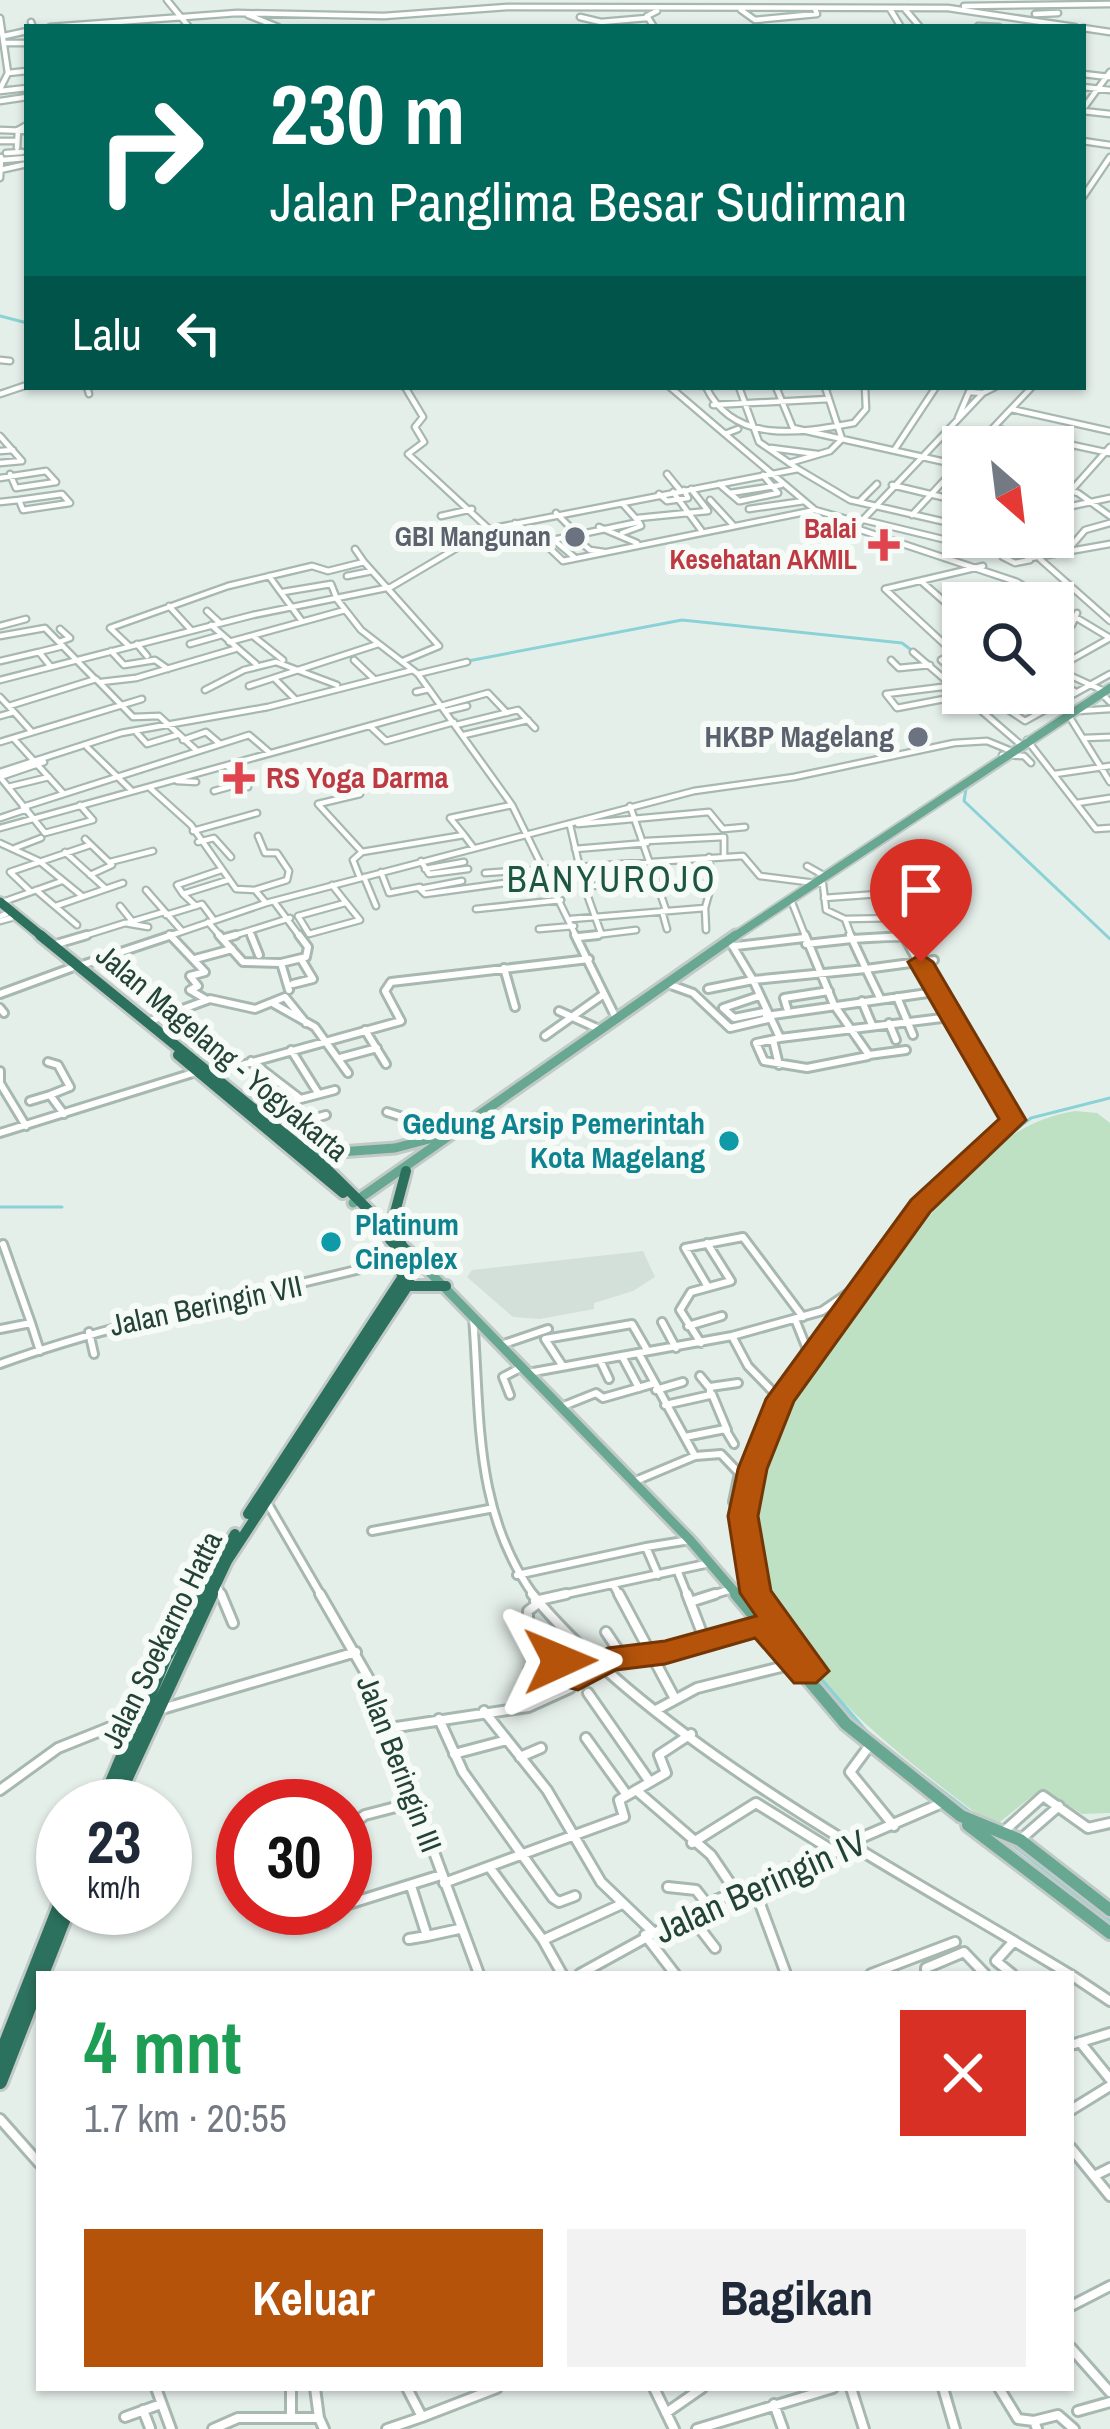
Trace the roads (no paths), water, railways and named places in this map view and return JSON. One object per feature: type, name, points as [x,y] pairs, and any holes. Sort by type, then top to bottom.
[{"type":"highway","name":"Jalan Magelang - Yogyakarta","points":[[2,912],[51,946]]},
{"type":"highway","name":"Jalan Magelang - Yogyakarta","points":[[2,912],[51,946],[196,1072],[319,1167],[391,1231],[408,1262]]},
{"type":"highway","name":"Jalan Magelang - Yogyakarta","points":[[75,967],[259,1110],[319,1167]]},
{"type":"highway","points":[[391,1231],[406,1171]]},
{"type":"highway","name":"Jalan Magelang - Yogyakarta","points":[[356,1202],[408,1262]]},
{"type":"highway","points":[[408,1262],[424,1282],[446,1286]]},
{"type":"highway","name":"Jalan Soekarno Hatta","points":[[115,1779],[197,1598],[352,1364],[408,1262]]},
{"type":"highway","name":"Jalan Soekarno Hatta","points":[[123,1779],[146,1714],[263,1498]]},
{"type":"highway","points":[[37,1971],[50,1935]]},
{"type":"highway","points":[[43,1971],[57,1935]]},
{"type":"highway","points":[[0,2082],[36,1974]]},
{"type":"highway","points":[[0,2058],[36,1988]]},
{"type":"main road","points":[[1074,708],[1100,689]]},
{"type":"main road","points":[[356,1202],[406,1171],[666,982],[732,943],[820,877],[1065,714]]},
{"type":"main road","points":[[308,1152],[333,1156],[417,1143],[458,1130]]},
{"type":"main road","points":[[417,1143],[435,1150]]},
{"type":"main road","points":[[319,1167],[333,1156]]},
{"type":"main road","points":[[408,1262],[446,1286],[690,1540],[870,1745],[942,1803],[998,1839],[1110,1933]]},
{"type":"main road","points":[[998,1839],[1020,1840],[1110,1910]]},
{"type":"main road","points":[[1066,1899],[1082,1888]]},
{"type":"street","points":[[167,0],[188,24]]},
{"type":"street","points":[[609,0],[617,9]]},
{"type":"street","points":[[705,0],[710,10]]},
{"type":"street","points":[[837,0],[845,9]]},
{"type":"street","points":[[84,24],[247,12],[384,16],[510,4],[816,10],[1104,3]]},
{"type":"street","points":[[959,5],[1055,24]]},
{"type":"street","points":[[993,6],[995,15]]},
{"type":"street","points":[[1031,7],[1058,14]]},
{"type":"street","points":[[1031,7],[1042,22]]},
{"type":"street","points":[[889,8],[899,24]]},
{"type":"street","points":[[904,8],[917,24]]},
{"type":"street","points":[[580,17],[601,22],[647,18],[661,10]]},
{"type":"street","points":[[740,10],[749,16],[816,10]]},
{"type":"street","points":[[247,12],[272,24]]},
{"type":"street","points":[[0,18],[8,73],[2,90],[11,98]]},
{"type":"street","points":[[647,18],[652,24]]},
{"type":"street","points":[[1023,24],[1026,20]]},
{"type":"street","points":[[8,73],[24,71]]},
{"type":"street","points":[[1087,98],[1109,75]]},
{"type":"street","points":[[1086,87],[1110,90]]},
{"type":"street","points":[[0,101],[24,98]]},
{"type":"street","points":[[0,130],[24,129]]},
{"type":"street","points":[[18,130],[22,153]]},
{"type":"street","points":[[6,138],[22,153]]},
{"type":"street","points":[[2,176],[3,157],[22,153]]},
{"type":"street","points":[[2,176],[22,153]]},
{"type":"street","points":[[1086,193],[1110,157]]},
{"type":"street","points":[[0,360],[10,361]]},
{"type":"street","points":[[407,390],[423,417],[415,427],[424,442],[408,454],[508,546],[708,510],[667,474]]},
{"type":"street","points":[[674,390],[812,511]]},
{"type":"street","points":[[707,390],[712,405],[740,429]]},
{"type":"street","points":[[741,390],[755,430],[767,448],[798,470],[847,499],[942,521]]},
{"type":"street","points":[[777,390],[793,428]]},
{"type":"street","points":[[825,390],[842,439]]},
{"type":"street","points":[[725,434],[740,429],[840,425],[862,417],[866,390]]},
{"type":"street","points":[[893,450],[934,390]]},
{"type":"street","points":[[857,523],[988,390]]},
{"type":"street","points":[[995,426],[1028,390]]},
{"type":"street","points":[[712,405],[829,398]]},
{"type":"street","points":[[1011,409],[1110,431]]},
{"type":"street","points":[[793,428],[942,460]]},
{"type":"street","points":[[2,439],[22,460]]},
{"type":"street","points":[[789,463],[842,439]]},
{"type":"street","points":[[1074,445],[1108,451]]},
{"type":"street","points":[[767,448],[817,454]]},
{"type":"street","points":[[0,452],[14,450]]},
{"type":"street","points":[[1074,488],[1108,451]]},
{"type":"street","points":[[0,464],[32,459]]},
{"type":"street","points":[[0,680],[220,622],[391,587],[486,530],[798,470]]},
{"type":"street","points":[[0,477],[46,471],[56,482],[0,502]]},
{"type":"street","points":[[740,501],[777,494],[770,474]]},
{"type":"street","points":[[11,476],[24,514],[70,503],[65,494],[17,493]]},
{"type":"street","points":[[913,515],[942,483]]},
{"type":"street","points":[[719,484],[760,520]]},
{"type":"street","points":[[859,502],[877,484]]},
{"type":"street","points":[[892,485],[942,497]]},
{"type":"street","points":[[730,494],[777,486]]},
{"type":"street","points":[[678,500],[682,490]]},
{"type":"street","points":[[1074,491],[1110,520],[1082,532],[1074,542]]},
{"type":"street","points":[[659,494],[667,501],[678,500]]},
{"type":"street","points":[[1074,506],[1110,498]]},
{"type":"street","points":[[678,500],[701,530]]},
{"type":"street","points":[[710,500],[733,525]]},
{"type":"street","points":[[599,527],[607,535],[640,527],[620,501]]},
{"type":"street","points":[[749,509],[800,502]]},
{"type":"street","points":[[441,516],[472,509]]},
{"type":"street","points":[[515,523],[560,561],[812,511],[986,565],[1020,582]]},
{"type":"street","points":[[556,513],[590,550],[605,554]]},
{"type":"street","points":[[857,523],[942,541]]},
{"type":"street","points":[[621,533],[642,543]]},
{"type":"street","points":[[554,540],[575,558]]},
{"type":"street","points":[[1074,552],[1110,544]]},
{"type":"street","points":[[355,549],[439,646],[403,661]]},
{"type":"street","points":[[1009,558],[1015,563],[1045,558]]},
{"type":"street","points":[[1040,559],[1110,621]]},
{"type":"street","points":[[147,656],[110,628],[207,592],[269,576],[364,562]]},
{"type":"street","points":[[942,642],[885,592],[986,565]]},
{"type":"street","points":[[347,576],[372,571]]},
{"type":"street","points":[[269,576],[302,620]]},
{"type":"street","points":[[921,581],[942,600]]},
{"type":"street","points":[[284,592],[334,583],[345,610],[429,689],[529,831],[616,1018]]},
{"type":"street","points":[[305,589],[314,603]]},
{"type":"street","points":[[207,592],[215,602]]},
{"type":"street","points":[[169,606],[191,629]]},
{"type":"street","points":[[229,642],[345,610]]},
{"type":"street","points":[[207,611],[220,622]]},
{"type":"street","points":[[1074,611],[1110,638],[1074,658]]},
{"type":"street","points":[[1074,620],[1077,613]]},
{"type":"street","points":[[1,632],[26,619]]},
{"type":"street","points":[[211,625],[256,664]]},
{"type":"street","points":[[1074,625],[1096,627]]},
{"type":"street","points":[[1,632],[43,627],[133,717],[159,716],[196,750]]},
{"type":"street","points":[[0,662],[61,644],[70,638],[60,628]]},
{"type":"street","points":[[257,634],[271,639]]},
{"type":"street","points":[[257,634],[284,661],[320,684],[347,685]]},
{"type":"street","points":[[212,656],[194,643],[222,635]]},
{"type":"street","points":[[249,686],[378,644]]},
{"type":"street","points":[[0,716],[97,680],[168,669],[235,649]]},
{"type":"street","points":[[112,651],[126,665],[153,660],[168,669]]},
{"type":"street","points":[[39,652],[51,667]]},
{"type":"street","points":[[930,665],[898,668],[891,660],[915,654],[930,665],[942,675]]},
{"type":"street","points":[[205,690],[256,664],[284,661]]},
{"type":"street","points":[[354,661],[374,679]]},
{"type":"street","points":[[80,806],[93,820],[45,833],[0,777],[167,725],[465,662]]},
{"type":"street","points":[[1076,692],[1100,689],[1110,674]]},
{"type":"street","points":[[115,678],[122,686]]},
{"type":"street","points":[[275,679],[295,699]]},
{"type":"street","points":[[945,688],[952,696],[949,702],[897,708],[886,694],[945,688]]},
{"type":"street","points":[[416,692],[429,689]]},
{"type":"street","points":[[1074,711],[1110,705],[1100,689]]},
{"type":"street","points":[[0,828],[176,780],[182,785],[226,766],[489,693],[507,712]]},
{"type":"street","points":[[0,697],[31,731]]},
{"type":"street","points":[[0,742],[142,699]]},
{"type":"street","points":[[234,700],[247,711]]},
{"type":"street","points":[[443,708],[467,706]]},
{"type":"street","points":[[370,726],[386,741],[518,710],[535,728]]},
{"type":"street","points":[[989,714],[1024,741],[1096,829],[1110,828]]},
{"type":"street","points":[[1069,714],[1110,782]]},
{"type":"street","points":[[464,735],[528,720]]},
{"type":"street","points":[[62,754],[167,725]]},
{"type":"street","points":[[137,733],[147,744],[206,732],[219,743]]},
{"type":"street","points":[[0,818],[252,734],[270,753]]},
{"type":"street","points":[[1084,738],[1110,736]]},
{"type":"street","points":[[13,738],[64,794]]},
{"type":"street","points":[[566,825],[630,806],[954,743],[987,741],[1031,763]]},
{"type":"street","points":[[52,744],[62,754]]},
{"type":"street","points":[[87,747],[134,792]]},
{"type":"street","points":[[0,772],[35,763]]},
{"type":"street","points":[[214,791],[245,785],[226,766]]},
{"type":"street","points":[[1054,774],[1110,766]]},
{"type":"street","points":[[8,787],[49,777]]},
{"type":"street","points":[[150,788],[194,831],[240,893],[290,877],[277,853],[265,853],[258,836]]},
{"type":"street","points":[[360,794],[314,802],[362,852]]},
{"type":"street","points":[[1077,803],[1110,798]]},
{"type":"street","points":[[473,847],[450,818],[512,805]]},
{"type":"street","points":[[630,806],[651,858],[667,929]]},
{"type":"street","points":[[423,865],[529,831],[709,812],[724,833],[724,856]]},
{"type":"street","points":[[194,831],[257,814]]},
{"type":"street","points":[[566,825],[602,935]]},
{"type":"street","points":[[575,849],[746,827]]},
{"type":"street","points":[[376,906],[353,860],[362,852],[464,835]]},
{"type":"street","points":[[11,849],[41,838]]},
{"type":"street","points":[[199,842],[214,838],[231,857]]},
{"type":"street","points":[[441,840],[449,853]]},
{"type":"street","points":[[77,925],[10,872],[87,842],[112,866],[90,874]]},
{"type":"street","points":[[0,843],[39,861],[82,896]]},
{"type":"street","points":[[110,862],[153,851]]},
{"type":"street","points":[[65,852],[105,888]]},
{"type":"street","points":[[485,873],[545,865],[724,856],[744,857],[765,877],[820,877]]},
{"type":"street","points":[[706,930],[710,857]]},
{"type":"street","points":[[0,994],[270,902],[381,872],[423,865],[466,866],[429,874],[423,865]]},
{"type":"street","points":[[807,866],[820,877],[826,911],[845,920],[898,918]]},
{"type":"street","points":[[196,906],[177,885],[221,870]]},
{"type":"street","points":[[381,872],[389,893],[462,881]]},
{"type":"street","points":[[445,872],[448,883]]},
{"type":"street","points":[[421,887],[425,894],[549,877]]},
{"type":"street","points":[[2,912],[62,880]]},
{"type":"street","points":[[193,880],[200,888]]},
{"type":"street","points":[[184,894],[228,880]]},
{"type":"street","points":[[56,906],[123,883]]},
{"type":"street","points":[[584,886],[712,883]]},
{"type":"street","points":[[332,885],[359,921],[309,934],[298,916],[345,903]]},
{"type":"street","points":[[146,890],[181,930]]},
{"type":"street","points":[[51,946],[203,905],[243,962],[281,963],[308,955],[290,919],[255,890]]},
{"type":"street","points":[[805,1675],[813,1671],[756,1593],[743,1516],[746,1488],[781,1399],[921,1206],[1013,1120],[904,936],[892,892],[824,898]]},
{"type":"street","points":[[790,898],[834,1004],[869,1055]]},
{"type":"street","points":[[476,909],[561,899]]},
{"type":"street","points":[[120,906],[128,922],[148,927]]},
{"type":"street","points":[[539,929],[593,917],[705,908]]},
{"type":"street","points":[[224,939],[290,919]]},
{"type":"street","points":[[845,920],[880,998]]},
{"type":"street","points":[[579,937],[636,930]]},
{"type":"street","points":[[249,931],[259,955]]},
{"type":"street","points":[[169,934],[205,971],[190,976],[197,986],[190,990],[207,1000],[255,1009],[285,998],[305,1022]]},
{"type":"street","points":[[779,1065],[777,1039],[732,943],[904,936]]},
{"type":"street","points":[[195,959],[232,949]]},
{"type":"street","points":[[281,963],[290,987],[313,979],[301,958]]},
{"type":"street","points":[[213,1073],[402,1020],[385,991],[392,982],[589,959]]},
{"type":"street","points":[[708,988],[934,960]]},
{"type":"street","points":[[504,968],[515,1007]]},
{"type":"street","points":[[666,982],[693,993],[730,1028],[766,1016]]},
{"type":"street","points":[[788,1009],[784,998],[829,991]]},
{"type":"street","points":[[759,997],[723,1008],[734,1018],[766,1016],[935,992]]},
{"type":"street","points":[[545,1036],[604,994]]},
{"type":"street","points":[[896,997],[913,1034]]},
{"type":"street","points":[[148,1022],[207,1000]]},
{"type":"street","points":[[862,1001],[872,1025]]},
{"type":"street","points":[[294,1006],[309,1002]]},
{"type":"street","points":[[273,1004],[326,1040],[348,1073]]},
{"type":"street","points":[[559,1010],[600,1030]]},
{"type":"street","points":[[906,1050],[807,1068],[764,1061],[755,1047],[777,1039],[950,1017]]},
{"type":"street","points":[[889,1023],[896,1040]]},
{"type":"street","points":[[365,1030],[386,1064]]},
{"type":"street","points":[[340,1058],[377,1048]]},
{"type":"street","points":[[291,1049],[318,1093]]},
{"type":"street","points":[[251,1061],[298,1097]]},
{"type":"street","points":[[29,1101],[70,1087],[58,1065],[48,1062]]},
{"type":"street","points":[[0,1071],[0,1083],[26,1126]]},
{"type":"street","points":[[0,1133],[196,1072]]},
{"type":"street","points":[[259,1110],[335,1090]]},
{"type":"street","points":[[50,1095],[64,1114]]},
{"type":"street","points":[[0,1102],[10,1100]]},
{"type":"street","points":[[465,1106],[474,1119]]},
{"type":"street","points":[[387,1112],[404,1117],[417,1143]]},
{"type":"street","points":[[280,1128],[326,1115]]},
{"type":"street","points":[[708,1287],[686,1248],[747,1239],[799,1318],[811,1359]]},
{"type":"street","points":[[701,1343],[681,1308],[691,1292],[731,1281],[706,1243]]},
{"type":"street","points":[[3,1244],[4,1261],[40,1352]]},
{"type":"street","name":"Jalan Beringin VII","points":[[0,1364],[89,1332],[408,1262]]},
{"type":"street","points":[[510,1395],[502,1378],[525,1370],[733,1336],[799,1318],[862,1291]]},
{"type":"street","points":[[473,1315],[489,1509],[517,1575],[536,1602],[596,1663],[656,1710],[852,1845],[1063,1971]]},
{"type":"street","points":[[688,1326],[722,1316]]},
{"type":"street","points":[[662,1322],[676,1348]]},
{"type":"street","points":[[0,1329],[31,1323]]},
{"type":"street","points":[[562,1365],[544,1339],[631,1324],[654,1387],[695,1456]]},
{"type":"street","points":[[501,1345],[548,1329]]},
{"type":"street","points":[[89,1332],[94,1354]]},
{"type":"street","points":[[77,1336],[80,1351]]},
{"type":"street","points":[[733,1336],[748,1366],[781,1399]]},
{"type":"street","points":[[622,1356],[638,1388]]},
{"type":"street","points":[[600,1360],[609,1378]]},
{"type":"street","points":[[700,1376],[726,1416],[734,1444]]},
{"type":"street","points":[[560,1407],[596,1393],[603,1398],[683,1382]]},
{"type":"street","points":[[665,1405],[738,1383]]},
{"type":"street","points":[[685,1437],[727,1430]]},
{"type":"street","points":[[633,1482],[695,1456],[721,1454],[739,1473],[733,1502],[743,1516]]},
{"type":"street","name":"Jalan Beringin III","points":[[263,1498],[356,1652],[390,1728],[478,1971]]},
{"type":"street","points":[[372,1531],[489,1509]]},
{"type":"street","points":[[517,1575],[690,1540]]},
{"type":"street","points":[[646,1547],[658,1574]]},
{"type":"street","points":[[578,1679],[528,1627],[528,1611],[536,1602],[710,1563]]},
{"type":"street","points":[[678,1572],[705,1641]]},
{"type":"street","points":[[216,1582],[232,1623]]},
{"type":"street","points":[[613,1584],[674,1697]]},
{"type":"street","points":[[690,1602],[733,1589]]},
{"type":"street","points":[[390,1728],[524,1708],[550,1697],[596,1663],[649,1655],[761,1625]]},
{"type":"street","points":[[606,1632],[622,1656]]},
{"type":"street","points":[[0,1790],[58,1748],[146,1714],[356,1652]]},
{"type":"street","points":[[656,1710],[674,1697],[796,1664]]},
{"type":"street","points":[[529,1670],[550,1697]]},
{"type":"street","points":[[588,1693],[650,1782]]},
{"type":"street","points":[[484,1711],[673,1971]]},
{"type":"street","points":[[439,1719],[454,1754],[557,1902],[574,1896]]},
{"type":"street","points":[[372,1898],[490,1868],[626,1816],[619,1801],[666,1773],[661,1753],[691,1734]]},
{"type":"street","points":[[586,1738],[631,1793],[714,1858],[736,1892]]},
{"type":"street","points":[[454,1754],[507,1740]]},
{"type":"street","points":[[870,1745],[850,1772],[894,1826]]},
{"type":"street","points":[[520,1757],[542,1748]]},
{"type":"street","points":[[0,1776],[13,1782]]},
{"type":"street","points":[[998,1839],[1041,1797],[1088,1828],[1110,1823]]},
{"type":"street","points":[[372,1813],[415,1802]]},
{"type":"street","points":[[692,1843],[755,1803],[836,1852]]},
{"type":"street","name":"Jalan Beringin IV","points":[[585,1971],[707,1904],[942,1803]]},
{"type":"street","points":[[1020,1840],[1059,1806]]},
{"type":"street","points":[[490,1868],[560,1971]]},
{"type":"street","points":[[753,1885],[785,1971]]},
{"type":"street","points":[[411,1886],[427,1936]]},
{"type":"street","points":[[668,1887],[694,1889],[707,1904]]},
{"type":"street","points":[[543,1940],[622,1904]]},
{"type":"street","points":[[688,1913],[715,1948]]},
{"type":"street","points":[[409,1939],[459,1929]]},
{"type":"street","points":[[1009,1971],[996,1960],[1014,1941]]},
{"type":"street","points":[[879,1971],[955,1942]]},
{"type":"street","points":[[926,1971],[964,1952],[982,1971]]},
{"type":"street","points":[[1074,1978],[1110,2001]]},
{"type":"street","points":[[1074,2108],[1108,2084],[1075,2043],[1110,2032]]},
{"type":"street","points":[[0,2119],[36,2160]]},
{"type":"street","points":[[1074,2152],[1110,2196]]},
{"type":"street","points":[[1094,2176],[1110,2168]]},
{"type":"street","points":[[1074,2304],[1110,2286]]},
{"type":"street","points":[[1074,2351],[1106,2380],[1110,2392]]},
{"type":"street","points":[[157,2391],[171,2429]]},
{"type":"street","points":[[291,2391],[291,2417]]},
{"type":"street","points":[[214,2429],[250,2413],[322,2424],[316,2391]]},
{"type":"street","points":[[409,2391],[422,2417]]},
{"type":"street","points":[[387,2429],[489,2391]]},
{"type":"street","points":[[655,2391],[674,2429]]},
{"type":"street","points":[[666,2413],[698,2391]]},
{"type":"street","points":[[698,2429],[822,2391]]},
{"type":"street","points":[[852,2391],[864,2429]]},
{"type":"street","points":[[945,2391],[955,2429]]},
{"type":"street","points":[[1001,2391],[1018,2419],[1036,2425],[1058,2415],[1074,2429]]},
{"type":"street","points":[[1078,2411],[1110,2402]]},
{"type":"street","points":[[124,2417],[161,2404]]},
{"type":"street","points":[[774,2404],[783,2429]]},
{"type":"street","points":[[143,2410],[150,2428]]},
{"type":"street","points":[[743,2413],[746,2429]]},
{"type":"waterway","points":[[0,316],[24,322]]},
{"type":"waterway","points":[[468,661],[682,620],[902,643],[942,673]]},
{"type":"waterway","points":[[991,714],[1027,748],[966,789],[964,801],[1110,939]]},
{"type":"waterway","points":[[964,1170],[1031,1118],[1110,1098]]},
{"type":"waterway","points":[[752,1545],[760,1464],[796,1387],[871,1275],[948,1185]]},
{"type":"waterway","points":[[0,1207],[62,1207]]},
{"type":"waterway","points":[[816,1674],[869,1735]]},
{"type":"waterway","points":[[890,1752],[973,1815]]},
{"type":"waterway","points":[[1010,1842],[1110,1921]]},
{"type":"place","name":"GBI Mangunan","points":[[575,537]]},
{"type":"place","name":"Balai Kesehatan AKMIL","points":[[884,545]]},
{"type":"place","name":"HKBP Magelang","points":[[918,737]]},
{"type":"place","name":"RS Yoga Darma","points":[[239,778]]},
{"type":"place","name":"Gedung Arsip Pemerintah Kota Magelang","points":[[729,1141]]},
{"type":"place","name":"Platinum Cineplex","points":[[331,1242]]},
{"type":"district","name":"BANYUROJO","points":[[612,879]]}]
